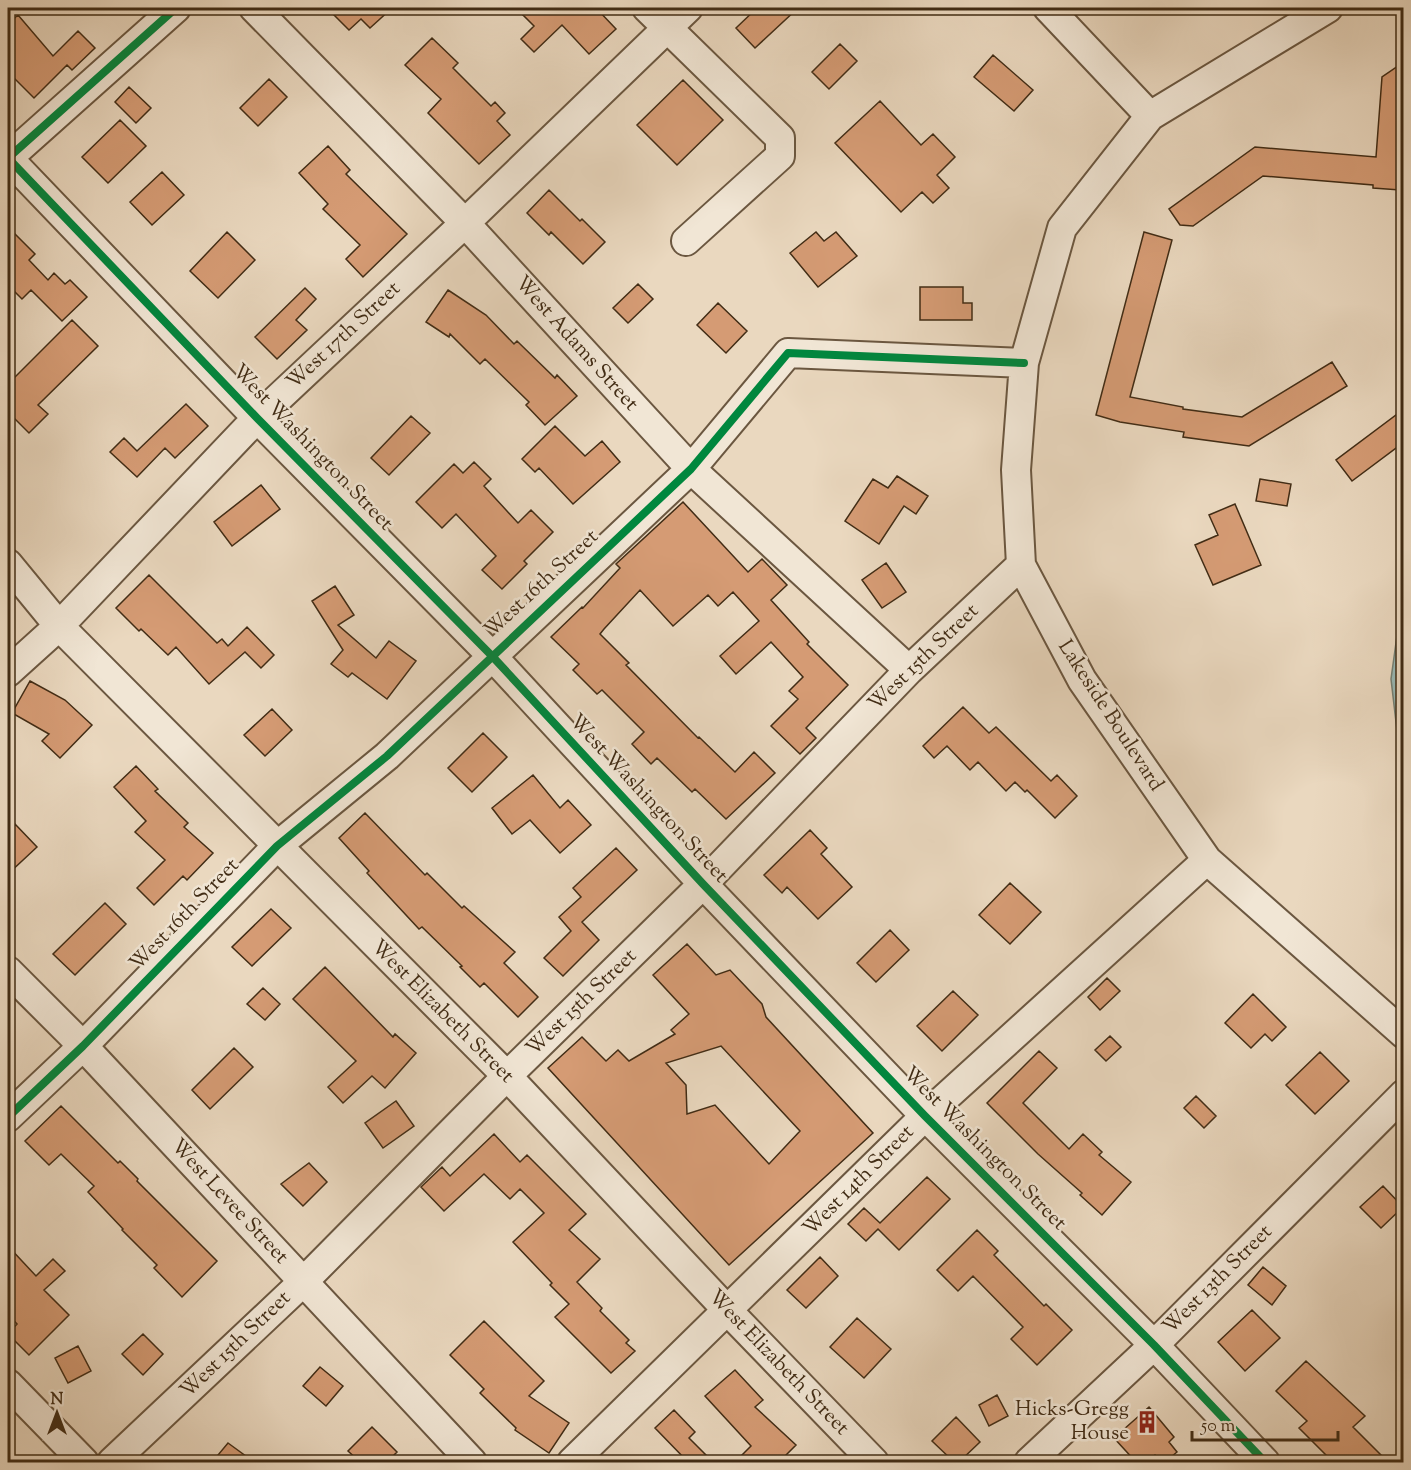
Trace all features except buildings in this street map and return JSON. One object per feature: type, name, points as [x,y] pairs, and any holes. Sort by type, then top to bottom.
[{"type":"street","points":[[8,158],[177,8]]},
{"type":"street","name":"West Adams Street","points":[[254,8],[465,223],[691,469],[909,670]]},
{"type":"street","points":[[647,8],[780,138],[780,156],[686,241]]},
{"type":"street","name":"West 17th Street","points":[[8,672],[59,626],[257,418],[465,223],[688,8]]},
{"type":"street","points":[[1048,8],[1150,116]]},
{"type":"street","name":"Lakeside Boulevard","points":[[1328,8],[1150,116],[1062,228],[1024,363],[1017,470],[1022,565],[1082,680],[1207,860],[1404,1034]]},
{"type":"street","name":"West Washington Street","points":[[8,158],[257,418],[492,656],[703,885],[925,1116],[1154,1345],[1265,1462]]},
{"type":"street","name":"West 16th Street","points":[[8,1117],[83,1046],[277,846],[387,756],[691,469],[788,353],[1024,363]]},
{"type":"street","name":"West Elizabeth Street","points":[[8,564],[59,626],[507,1076],[874,1462]]},
{"type":"street","name":"West 15th Street","points":[[112,1462],[304,1281],[507,1076],[703,885],[909,670],[1022,565]]},
{"type":"street","name":"West 14th Street","points":[[572,1462],[925,1116],[1207,860]]},
{"type":"street","name":"West Levee Street","points":[[8,971],[83,1046],[472,1462]]},
{"type":"street","name":"West 13th Street","points":[[1029,1462],[1154,1345],[1404,1094]]},
{"type":"street","points":[[8,1384],[84,1462]]},
{"type":"water","points":[[1403,592],[1403,753],[1399,748],[1391,679]]},
{"type":"cycle path","points":[[176,8],[8,158],[257,418],[492,656],[703,884],[925,1116],[1154,1345],[1265,1462]]},
{"type":"cycle path","points":[[8,1117],[83,1046],[277,846],[387,756],[691,469],[788,353],[1024,363]]},
{"type":"place","name":"Hicks-Gregg House","points":[[1147,1422]]}]
